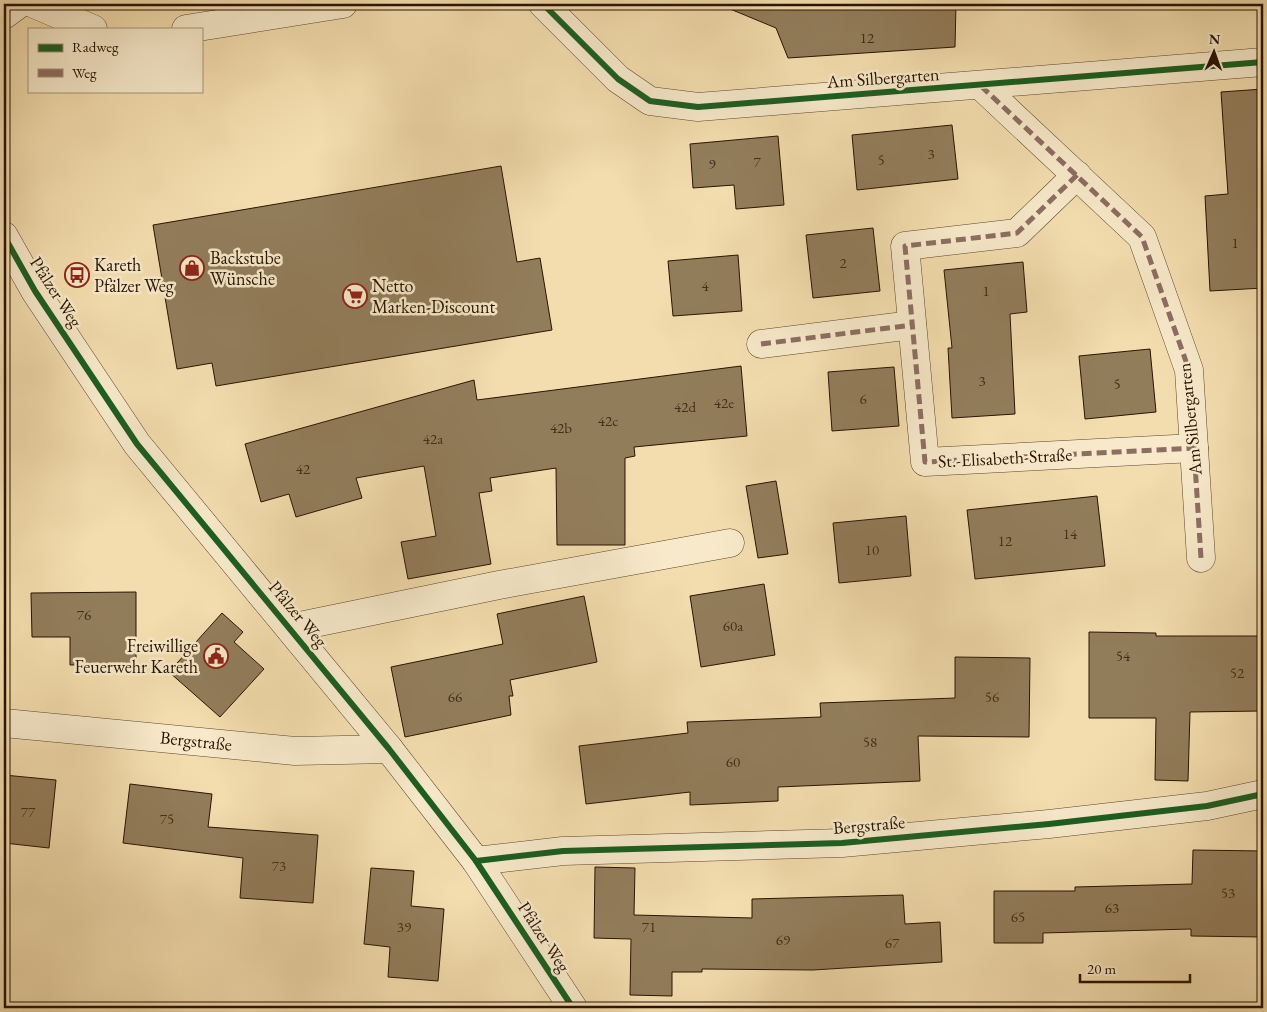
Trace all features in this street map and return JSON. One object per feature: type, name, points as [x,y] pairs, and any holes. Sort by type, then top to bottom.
[{"type":"street","points":[[4,15],[19,4]]},
{"type":"street","points":[[34,4],[91,28]]},
{"type":"street","points":[[192,28],[343,4]]},
{"type":"street","name":"Am Silbergarten","points":[[543,4],[618,79],[650,100],[698,107],[981,86],[1263,62]]},
{"type":"street","name":"Am Silbergarten","points":[[981,86],[1142,237],[1189,370],[1201,558]]},
{"type":"street","name":"St.-Elisabeth-Straße","points":[[1077,175],[1017,233],[905,246],[925,462],[1194,448]]},
{"type":"street","name":"Pfälzer Weg","points":[[4,236],[35,291],[138,444],[389,749],[476,861],[573,1008]]},
{"type":"street","points":[[761,344],[912,324]]},
{"type":"street","name":"Pfälzer Weg","points":[[290,628],[499,585],[730,543]]},
{"type":"street","name":"Bergstraße","points":[[4,723],[295,751],[389,749]]},
{"type":"street","name":"Bergstraße","points":[[476,861],[563,851],[842,843],[1049,824],[1197,807],[1263,794]]},
{"type":"building","points":[[718,4],[956,4],[955,47],[788,58],[776,28]]},
{"type":"building","points":[[1263,89],[1263,288],[1210,291],[1205,196],[1228,194],[1221,92]]},
{"type":"building","points":[[952,125],[958,179],[857,190],[852,135]]},
{"type":"building","points":[[778,136],[784,205],[736,209],[734,185],[693,188],[690,144]]},
{"type":"building","name":"Netto Marken-Discount","points":[[501,166],[517,262],[540,258],[552,330],[216,386],[212,363],[177,369],[153,225]]},
{"type":"building","points":[[873,228],[880,291],[813,298],[806,235]]},
{"type":"building","points":[[738,255],[742,311],[673,316],[668,261]]},
{"type":"building","points":[[1023,262],[1027,312],[1010,314],[1015,414],[952,418],[948,348],[952,348],[944,270]]},
{"type":"building","points":[[1150,349],[1156,412],[1085,419],[1079,356]]},
{"type":"building","points":[[741,366],[747,436],[634,447],[635,456],[625,458],[625,545],[557,545],[556,468],[490,478],[492,491],[479,493],[491,564],[408,579],[401,542],[436,536],[424,466],[356,478],[362,498],[296,517],[289,494],[261,502],[245,444],[474,380],[477,400]]},
{"type":"building","points":[[894,367],[899,426],[832,431],[828,372]]},
{"type":"building","points":[[776,481],[788,554],[758,558],[746,486]]},
{"type":"building","points":[[1097,496],[1105,566],[975,579],[967,510]]},
{"type":"building","points":[[906,516],[911,576],[839,583],[833,523]]},
{"type":"building","points":[[764,584],[775,655],[701,667],[690,596]]},
{"type":"building","points":[[136,592],[136,664],[70,665],[70,637],[32,637],[31,593]]},
{"type":"building","points":[[584,596],[597,662],[510,680],[513,696],[509,696],[511,715],[405,737],[391,667],[503,644],[497,614]]},
{"type":"building","name":"Freiwillige Feuerwehr Kareth","points":[[222,613],[243,632],[234,642],[264,669],[220,717],[169,672]]},
{"type":"building","points":[[1089,632],[1156,633],[1156,636],[1263,636],[1263,711],[1190,712],[1188,781],[1155,780],[1156,718],[1089,718]]},
{"type":"building","points":[[955,657],[1030,658],[1029,737],[918,736],[920,781],[778,787],[778,801],[690,805],[690,792],[586,804],[579,746],[688,733],[687,722],[821,717],[820,703],[955,698]]},
{"type":"building","points":[[4,775],[56,780],[49,848],[4,843]]},
{"type":"building","points":[[130,784],[212,794],[208,827],[318,835],[313,903],[240,898],[243,858],[123,843]]},
{"type":"building","points":[[1193,850],[1263,851],[1263,937],[1191,936],[1191,929],[1043,933],[1043,943],[994,943],[994,891],[1075,891],[1075,887],[1192,884]]},
{"type":"building","points":[[595,867],[635,868],[634,915],[752,918],[752,899],[903,895],[905,924],[940,922],[942,962],[813,970],[702,969],[702,972],[672,972],[672,996],[630,995],[631,939],[594,938]]},
{"type":"building","points":[[371,868],[414,871],[411,906],[444,909],[438,981],[388,977],[390,947],[364,944]]},
{"type":"marked path","points":[[981,86],[1142,237],[1189,370],[1201,558]]},
{"type":"marked path","points":[[1077,175],[1017,233],[905,246],[925,462],[1194,448]]},
{"type":"marked path","points":[[761,344],[912,325]]},
{"type":"cycle path","points":[[543,4],[618,79],[650,101],[698,107],[1263,62]]},
{"type":"cycle path","points":[[4,236],[35,291],[137,444],[389,749],[476,861],[573,1008]]},
{"type":"cycle path","points":[[476,861],[563,851],[842,843],[1049,824],[1207,806],[1263,794]]},
{"type":"place","name":"Backstube Wünsche","points":[[192,268]]},
{"type":"place","name":"Kareth Pfälzer Weg","points":[[77,275]]},
{"type":"place","name":"Netto Marken-Discount","points":[[355,296]]},
{"type":"place","name":"Freiwillige Feuerwehr Kareth","points":[[216,656]]}]
